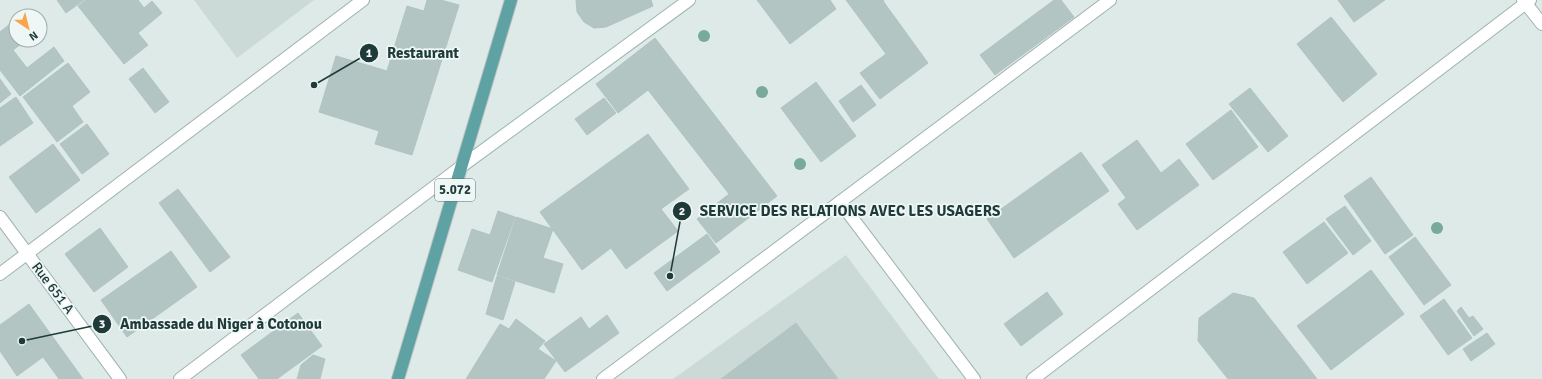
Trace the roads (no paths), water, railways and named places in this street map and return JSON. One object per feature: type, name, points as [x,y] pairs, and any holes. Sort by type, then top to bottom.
[{"type":"main road","name":"5.072","points":[[398,379],[511,0]]},
{"type":"street","points":[[0,274],[364,0]]},
{"type":"street","points":[[180,379],[462,166],[689,0]]},
{"type":"street","points":[[603,379],[1110,0]]},
{"type":"street","points":[[1033,379],[1526,1],[1542,24]]},
{"type":"street","points":[[840,202],[974,379]]},
{"type":"street","name":"Rue 651 A","points":[[0,217],[120,379]]},
{"type":"place","name":"Restaurant","points":[[314,85]]},
{"type":"place","name":"SERVICE DES RELATIONS AVEC LES USAGERS","points":[[670,276]]},
{"type":"place","name":"Ambassade du Niger à Cotonou","points":[[22,341]]}]
